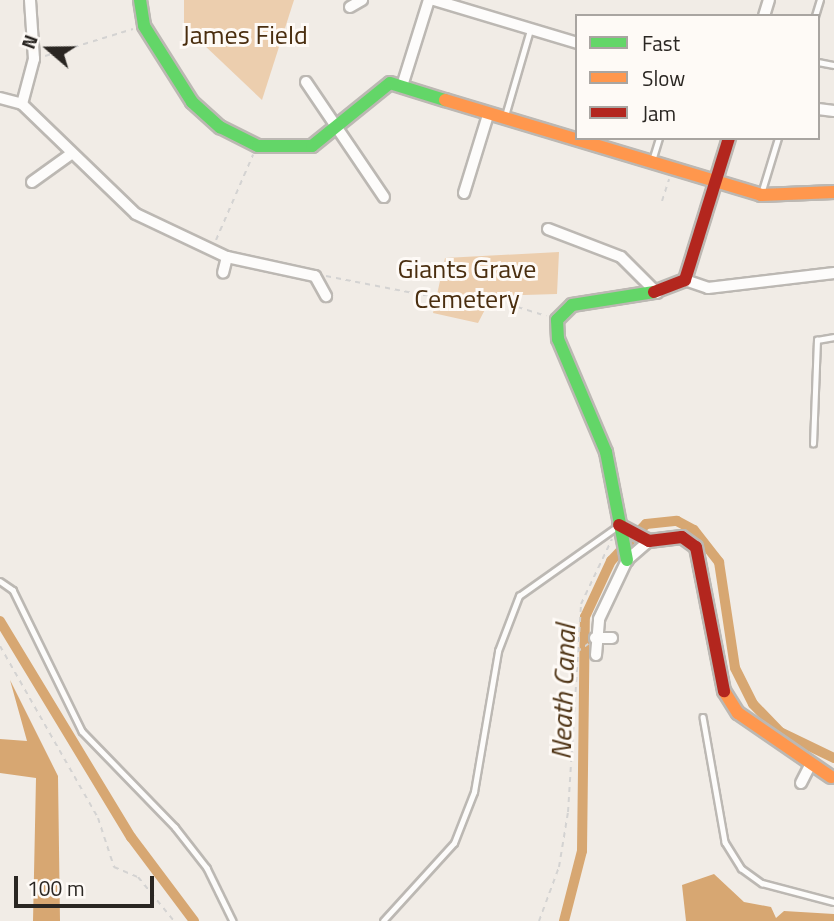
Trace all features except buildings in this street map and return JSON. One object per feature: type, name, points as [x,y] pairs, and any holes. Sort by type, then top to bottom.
[{"type":"street","points":[[22,104],[34,59],[30,0]]},
{"type":"street","points":[[140,0],[144,26],[192,102],[220,128],[258,146],[312,146],[338,131],[396,84],[431,0],[575,42]]},
{"type":"street","points":[[350,6],[362,0]]},
{"type":"street","points":[[306,82],[384,197]]},
{"type":"street","points":[[396,84],[504,120],[761,195],[834,192]]},
{"type":"street","points":[[0,98],[22,104],[136,214],[227,257],[315,276],[326,296]]},
{"type":"street","points":[[464,193],[488,115]]},
{"type":"street","points":[[682,283],[728,140]]},
{"type":"street","points":[[32,182],[71,154]]},
{"type":"street","points":[[548,229],[621,257],[657,293]]},
{"type":"street","points":[[223,273],[227,257]]},
{"type":"street","points":[[596,655],[596,638],[632,535],[606,452],[558,339],[557,320],[572,305],[657,293],[682,283],[708,288],[834,273]]},
{"type":"street","points":[[626,558],[632,535]]},
{"type":"street","points":[[632,535],[682,537],[696,547],[706,577],[718,682],[738,713],[810,765],[831,776]]},
{"type":"street","points":[[596,638],[612,638]]},
{"type":"street","points":[[801,783],[810,765]]},
{"type":"lane","points":[[504,120],[531,29]]},
{"type":"lane","points":[[651,163],[658,140]]},
{"type":"lane","points":[[761,195],[777,140]]},
{"type":"lane","points":[[813,444],[817,340],[834,337]]},
{"type":"lane","points":[[383,921],[454,843],[474,792],[498,651],[519,596],[632,535]]},
{"type":"lane","points":[[0,581],[13,590],[82,731],[183,837],[207,868],[233,921]]},
{"type":"lane","points":[[703,717],[726,842],[741,868],[762,883],[834,902]]},
{"type":"path","points":[[34,59],[144,26]]},
{"type":"path","points":[[211,251],[258,146]]},
{"type":"path","points":[[662,201],[673,168]]},
{"type":"path","points":[[315,276],[489,298],[557,320]]},
{"type":"path","points":[[539,921],[559,867],[568,813],[581,604],[632,535]]},
{"type":"path","points":[[576,654],[581,644]]},
{"type":"path","points":[[0,646],[98,818],[114,867],[138,877],[174,921]]},
{"type":"green space","name":"James Field","points":[[184,0],[294,0],[262,100],[184,26]]},
{"type":"green space","name":"Giants Grave Cemetery","points":[[559,252],[557,294],[492,296],[478,323],[433,313],[445,258]]},
{"type":"shaded area","points":[[10,680],[58,776],[60,921],[33,921],[36,778],[0,773],[0,739],[27,741]]},
{"type":"shaded area","points":[[714,874],[744,902],[771,907],[776,918],[784,911],[834,914],[834,921],[686,921],[682,885]]},
{"type":"waterway","name":"Neath Canal","points":[[564,921],[582,851],[585,617],[611,561],[646,524],[677,521],[694,530],[719,562],[735,668],[753,704],[780,732],[834,758]]},
{"type":"waterway","name":"Neath Canal","points":[[0,621],[131,837],[194,921]]},
{"type":"traffic: fast","points":[[140,0],[144,26],[192,102],[220,127],[258,146],[312,146],[390,83],[445,100]]},
{"type":"traffic: fast","points":[[627,560],[606,452],[558,339],[557,320],[572,305],[654,292]]},
{"type":"traffic: slow","points":[[445,100],[575,139]]},
{"type":"traffic: slow","points":[[578,140],[761,195],[834,192]]},
{"type":"traffic: slow","points":[[724,691],[738,713],[831,777]]},
{"type":"traffic: jam","points":[[654,292],[685,280],[728,140]]},
{"type":"traffic: jam","points":[[619,525],[649,541],[682,537],[696,547],[724,691]]}]
